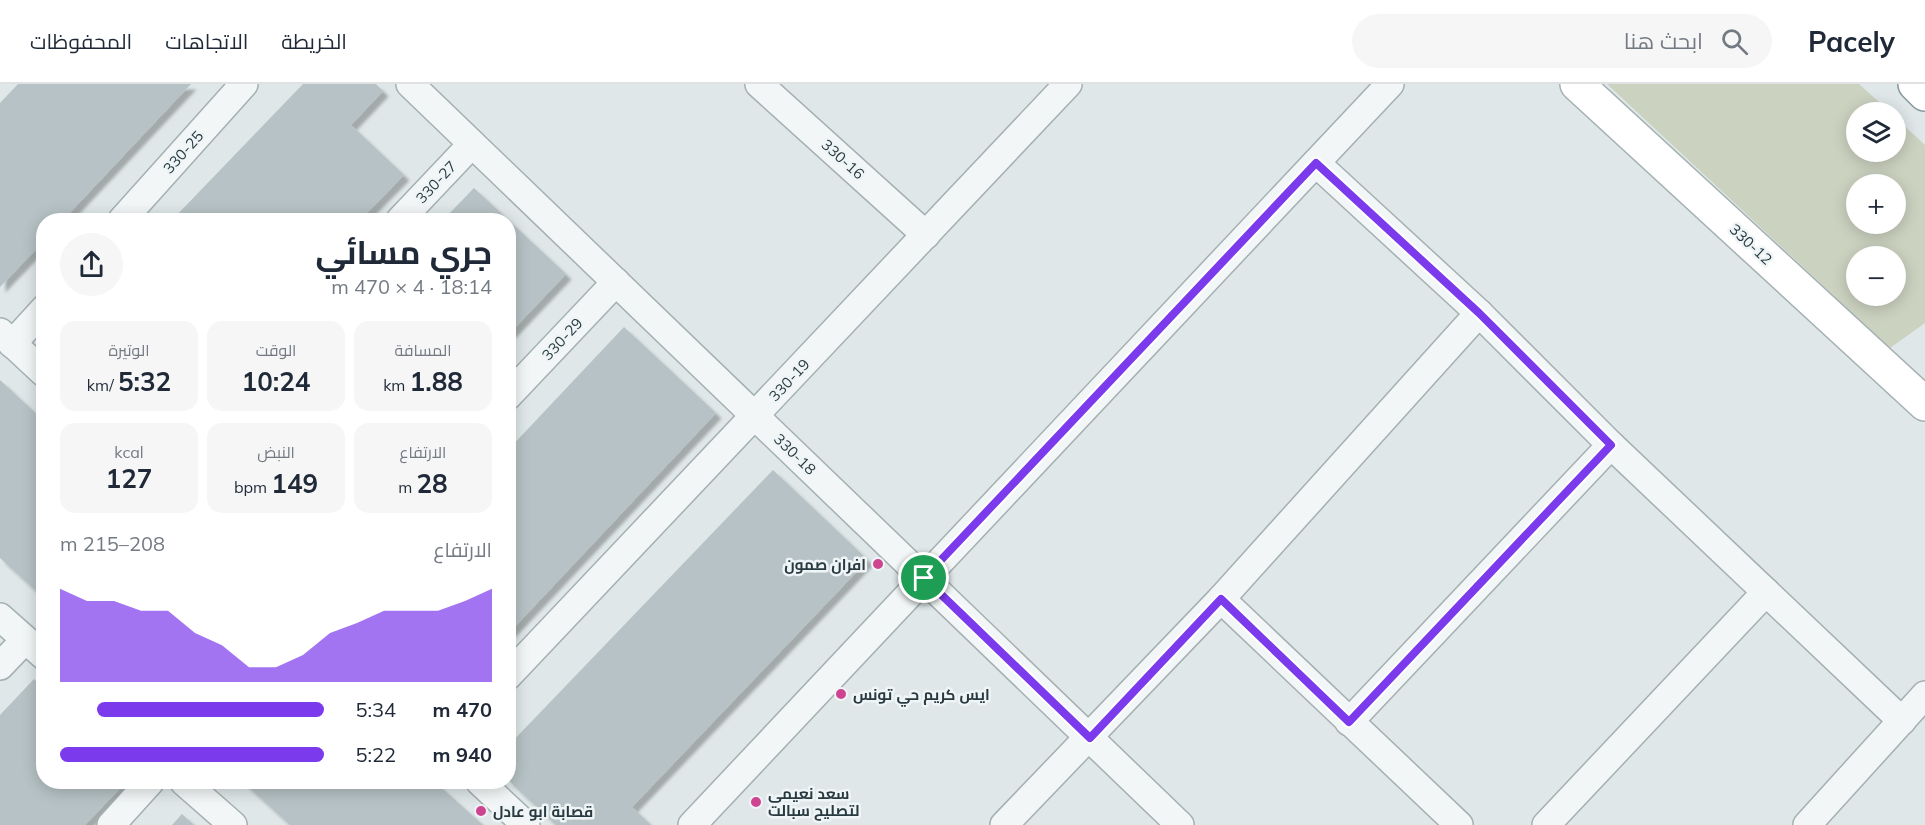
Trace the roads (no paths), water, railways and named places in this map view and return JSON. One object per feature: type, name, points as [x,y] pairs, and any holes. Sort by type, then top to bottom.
[{"type":"main road","name":"330-12","points":[[1577,84],[1925,404]]},
{"type":"main road","points":[[1915,84],[1925,93]]},
{"type":"street","name":"330-25","points":[[128,213],[244,84]]},
{"type":"street","name":"330-18","points":[[410,84],[1180,825]]},
{"type":"street","name":"330-19","points":[[516,668],[1068,84]]},
{"type":"street","points":[[692,825],[1390,84]]},
{"type":"street","name":"330-16","points":[[772,88],[926,234]]},
{"type":"street","name":"330-27","points":[[407,213],[472,144]]},
{"type":"street","points":[[1316,163],[1479,313],[1611,445],[1902,721]]},
{"type":"street","name":"330-29","points":[[516,388],[616,282]]},
{"type":"street","points":[[1004,825],[1221,599],[1479,313]]},
{"type":"street","points":[[36,315],[6,338],[36,366]]},
{"type":"street","points":[[1349,722],[1611,445]]},
{"type":"street","points":[[1546,825],[1766,592]]},
{"type":"street","points":[[1221,599],[1459,825]]},
{"type":"street","points":[[0,617],[34,648],[0,666]]},
{"type":"street","points":[[1807,825],[1925,695]]},
{"type":"street","points":[[111,825],[144,789]]},
{"type":"street","points":[[192,789],[233,825]]},
{"type":"street","points":[[487,789],[526,825]]},
{"type":"place","name":"افران صمون","points":[[878,564]]},
{"type":"place","name":"ايس كريم حي تونس","points":[[841,694]]},
{"type":"place","name":"سعد نعيمي لتصليح سبالت","points":[[756,802]]},
{"type":"place","name":"قصابة ابو عادل","points":[[481,811]]}]
